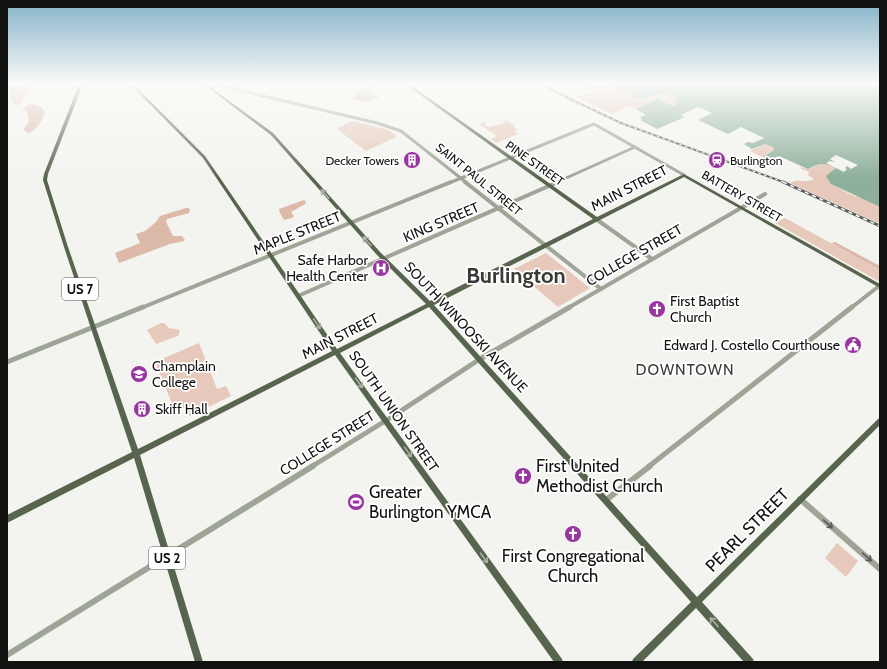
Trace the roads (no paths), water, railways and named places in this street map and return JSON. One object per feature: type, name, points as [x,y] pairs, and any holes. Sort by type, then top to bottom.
[{"type":"main road","name":"US 7","points":[[69,115],[45,177],[66,247],[136,454]]},
{"type":"main road","name":"SOUTH UNION STREET","points":[[162,115],[203,156],[336,352],[559,662]]},
{"type":"main road","name":"SOUTH WINOOSKI AVENUE","points":[[245,115],[273,136],[383,259],[431,304],[750,662]]},
{"type":"main road","name":"PINE STREET","points":[[449,115],[596,219]]},
{"type":"main road","name":"BATTERY STREET","points":[[684,175],[880,286]]},
{"type":"main road","name":"MAIN STREET","points":[[7,519],[684,175]]},
{"type":"main road","name":"PEARL STREET","points":[[636,662],[880,421]]},
{"type":"main road","name":"US 2","points":[[136,454],[199,662]]},
{"type":"street","name":"SAINT PAUL STREET","points":[[341,115],[393,128],[408,135],[600,289]]},
{"type":"street","name":"MAPLE STREET","points":[[7,362],[271,256],[460,177],[594,124]]},
{"type":"street","name":"BATTERY STREET","points":[[594,124],[684,175]]},
{"type":"street","name":"KING STREET","points":[[298,296],[635,147]]},
{"type":"street","name":"COLLEGE STREET","points":[[7,655],[386,421],[480,359],[765,194]]},
{"type":"street","name":"PINE STREET","points":[[596,219],[652,259]]},
{"type":"street","points":[[606,500],[880,286]]},
{"type":"street","points":[[800,499],[880,569]]},
{"type":"railway","points":[[605,115],[621,123],[786,183]]},
{"type":"railway","points":[[783,182],[880,226]]},
{"type":"place","name":"Decker Towers","points":[[412,160]]},
{"type":"place","name":"Burlington","points":[[717,160]]},
{"type":"place","name":"Safe Harbor Health Center","points":[[381,268]]},
{"type":"place","name":"First Baptist Church","points":[[657,309]]},
{"type":"place","name":"Edward J. Costello Courthouse","points":[[853,345]]},
{"type":"place","name":"Champlain College","points":[[139,374]]},
{"type":"place","name":"Skiff Hall","points":[[142,409]]},
{"type":"place","name":"First United Methodist Church","points":[[523,476]]},
{"type":"place","name":"Greater Burlington YMCA","points":[[356,502]]},
{"type":"place","name":"First Congregational Church","points":[[573,534]]},
{"type":"district","name":"Burlington","points":[[516,275]]},
{"type":"district","name":"DOWNTOWN","points":[[685,370]]}]
